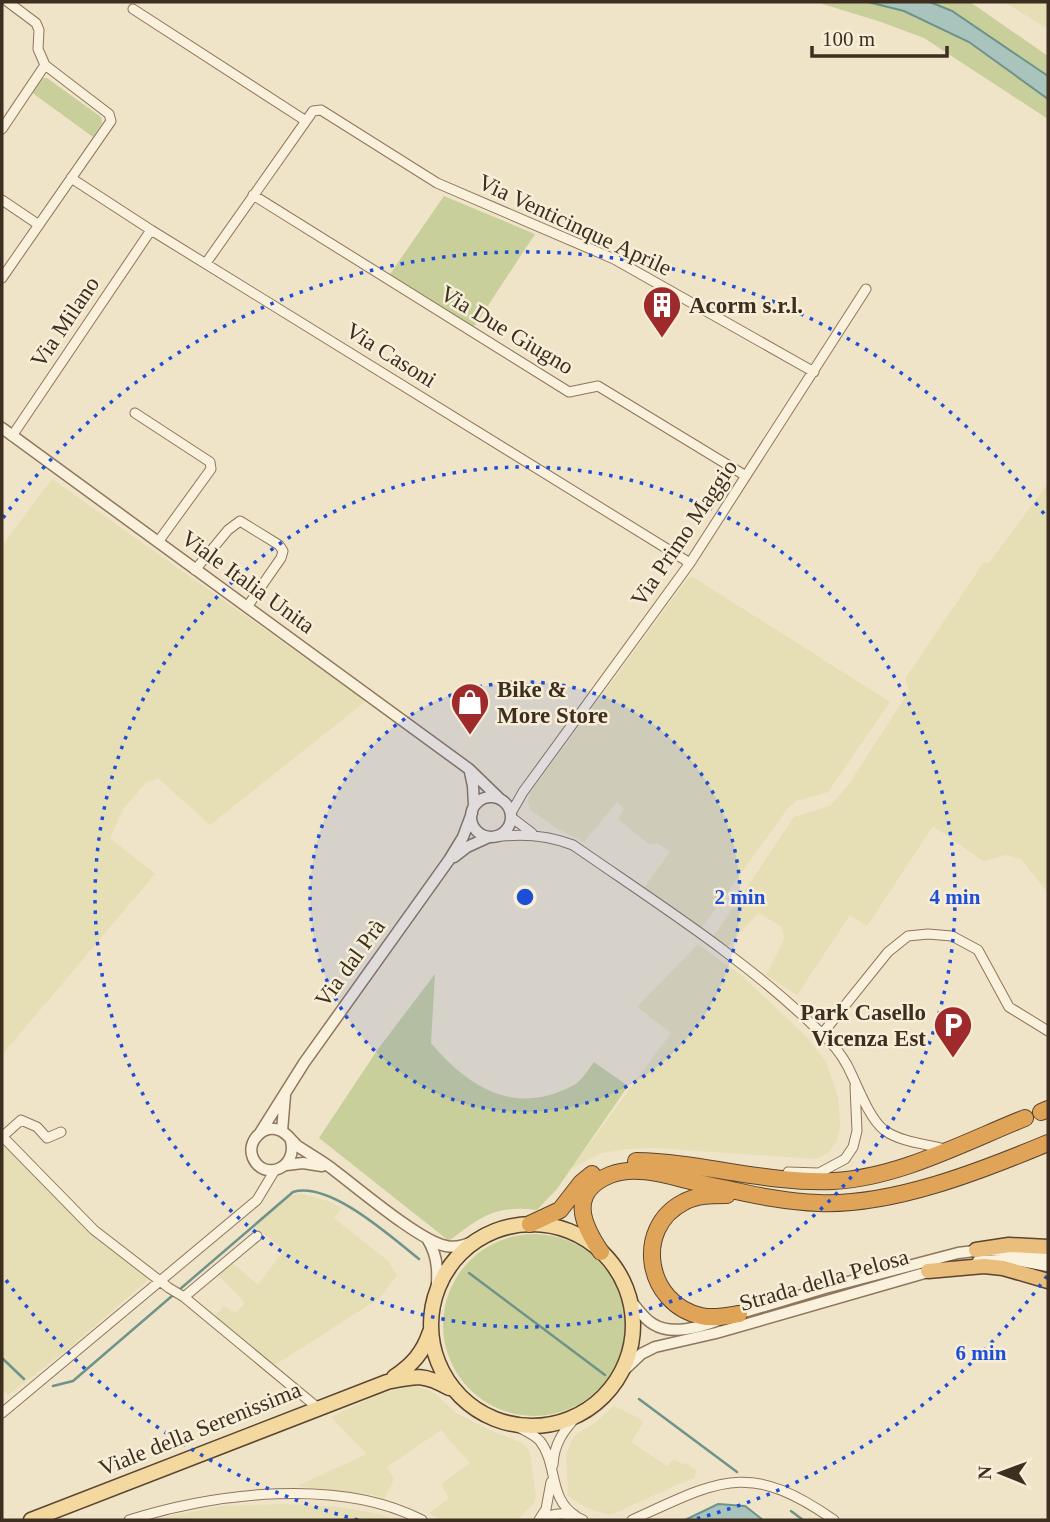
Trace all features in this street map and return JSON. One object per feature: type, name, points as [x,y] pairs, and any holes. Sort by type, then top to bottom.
[{"type":"highway","points":[[530,1224],[560,1210],[589,1176],[617,1163],[650,1162],[803,1180],[847,1180],[878,1174],[1025,1118]]},
{"type":"highway","points":[[601,1252],[585,1227],[581,1209],[593,1185],[608,1175],[626,1171],[647,1172],[757,1195],[817,1203],[852,1203],[888,1198],[1015,1157],[1048,1143]]},
{"type":"highway","points":[[739,1314],[703,1317],[676,1305],[659,1285],[653,1270],[653,1239],[667,1214],[695,1197],[757,1195]]},
{"type":"highway","points":[[976,1250],[1009,1245],[1048,1247]]},
{"type":"highway","points":[[928,1272],[984,1266],[1003,1268],[1048,1281]]},
{"type":"main road","points":[[530,1224],[562,1229],[584,1239],[601,1252],[618,1272],[630,1300],[633,1336],[621,1373],[603,1397],[579,1415],[544,1425],[511,1423],[493,1418],[476,1409],[453,1390],[439,1364],[432,1328],[436,1296],[442,1281],[458,1257],[481,1238],[507,1227],[530,1224]]},
{"type":"main road","name":"Viale della Serenissima","points":[[387,1382],[419,1357],[432,1328]]},
{"type":"main road","name":"Viale della Serenissima","points":[[31,1520],[387,1382],[424,1376],[431,1377],[453,1390]]},
{"type":"street","points":[[2,278],[111,121],[109,114],[45,65],[38,49],[39,30],[36,23],[8,2]]},
{"type":"street","points":[[133,9],[306,121],[206,263]]},
{"type":"street","points":[[2,129],[45,65]]},
{"type":"street","name":"Via Venticinque Aprile","points":[[306,121],[313,111],[321,110],[437,183],[614,259],[814,372]]},
{"type":"street","name":"Via Casoni","points":[[71,178],[690,563]]},
{"type":"street","name":"Via Due Giugno","points":[[253,195],[569,392],[598,386],[746,476]]},
{"type":"street","points":[[2,200],[38,225]]},
{"type":"street","name":"Via Milano","points":[[12,436],[152,230]]},
{"type":"street","name":"Via Primo Maggio","points":[[511,815],[523,792],[690,563],[866,289]]},
{"type":"street","points":[[135,413],[210,462],[212,469],[158,542]]},
{"type":"street","name":"Viale Italia Unita","points":[[2,428],[469,769],[503,801]]},
{"type":"street","points":[[195,569],[228,530],[240,521],[279,545],[283,551],[281,558],[247,607]]},
{"type":"street","points":[[469,769],[472,777],[473,826],[483,835],[492,837],[537,835]]},
{"type":"street","name":"Via Primo Maggio","points":[[503,801],[523,792]]},
{"type":"street","points":[[473,809],[484,799],[495,797],[503,801],[511,815],[529,832],[573,845],[716,946],[766,984],[822,1034],[845,1062],[872,1114],[884,1130],[895,1136],[947,1149]]},
{"type":"street","name":"Via dal Prà","points":[[260,1133],[286,1090],[449,860],[468,826],[473,809]]},
{"type":"street","points":[[492,837],[506,831],[511,815]]},
{"type":"street","name":"Via dal Prà","points":[[449,860],[467,847],[492,837]]},
{"type":"street","points":[[822,1034],[888,953],[908,936],[928,934],[952,936],[978,950],[1009,1007],[1048,1031]]},
{"type":"street","points":[[722,1170],[819,1173],[838,1165],[853,1147],[857,1131],[855,1081]]},
{"type":"street","name":"Via dal Prà","points":[[282,1131],[286,1090]]},
{"type":"street","points":[[61,1132],[47,1138],[37,1127],[21,1120],[2,1136],[94,1230],[181,1296],[317,1408]]},
{"type":"street","points":[[262,1192],[262,1168],[251,1151],[255,1138],[271,1129],[282,1131],[291,1142],[332,1168],[428,1240],[452,1247],[481,1238]]},
{"type":"street","points":[[2,1413],[165,1285],[257,1200],[292,1154],[291,1142]]},
{"type":"street","points":[[262,1168],[280,1168],[303,1163],[332,1168]]},
{"type":"street","points":[[181,1296],[257,1236]]},
{"type":"street","points":[[428,1240],[434,1250],[438,1267],[436,1296]]},
{"type":"street","name":"Strada della Pelosa","points":[[630,1300],[653,1324],[664,1329],[700,1326],[825,1288],[976,1250],[1048,1258]]},
{"type":"street","name":"Strada della Pelosa","points":[[621,1373],[641,1354],[655,1347],[716,1333],[928,1272],[968,1262],[996,1259],[1038,1262],[1048,1266]]},
{"type":"street","points":[[539,1520],[548,1502],[553,1457],[559,1439],[579,1415]]},
{"type":"street","points":[[511,1423],[536,1437],[541,1443],[549,1458],[562,1505],[581,1519]]},
{"type":"street","points":[[632,1520],[702,1488],[743,1481],[766,1484],[785,1491],[808,1502],[834,1520]]},
{"type":"street","points":[[129,1520],[166,1509],[270,1495],[325,1495],[369,1502],[422,1520]]},
{"type":"street","points":[[539,1520],[556,1514],[581,1519]]},
{"type":"shaded area","points":[[1004,2],[1048,2],[1048,29]]},
{"type":"shaded area","points":[[52,479],[366,701],[210,825],[158,778],[146,783],[123,809],[110,838],[155,874],[2,1055],[2,546]]},
{"type":"shaded area","points":[[1048,483],[1048,893],[1021,859],[1006,855],[983,861],[933,826],[867,926],[850,915],[797,995],[766,975],[784,939],[782,927],[758,913],[728,947],[714,936],[794,817],[830,806],[849,784],[909,691],[905,679],[984,562],[989,563]]},
{"type":"shaded area","points":[[693,577],[890,702],[828,792],[796,801],[788,808],[701,929],[644,888],[670,852],[657,843],[650,845],[618,819],[624,809],[617,802],[584,842],[530,810],[528,801],[530,793],[688,578]]},
{"type":"shaded area","points":[[698,944],[741,975],[808,1038],[826,1062],[838,1097],[840,1125],[837,1141],[828,1153],[816,1159],[654,1148],[601,1153],[571,1169],[671,1033],[637,1007]]},
{"type":"shaded area","points":[[2,1140],[89,1229],[149,1279],[68,1349],[8,1395],[2,1389]]},
{"type":"shaded area","points":[[302,1194],[342,1208],[334,1218],[387,1260],[397,1275],[380,1298],[273,1366],[214,1317],[224,1306],[235,1313],[245,1303],[215,1272],[229,1260],[258,1285],[284,1250],[255,1227],[278,1203],[291,1195]]},
{"type":"shaded area","points":[[412,1385],[433,1392],[456,1413],[523,1443],[530,1452],[536,1497],[533,1504],[517,1520],[441,1520],[429,1513],[449,1498],[441,1484],[470,1463],[441,1430],[387,1467],[394,1479],[384,1499],[373,1495],[297,1486],[367,1454],[331,1417],[380,1394]]},
{"type":"shaded area","points":[[614,1406],[639,1418],[643,1423],[631,1442],[667,1466],[674,1459],[696,1470],[695,1477],[610,1515],[587,1508],[568,1496],[566,1454],[574,1436]]},
{"type":"shaded area","points":[[283,1504],[338,1507],[380,1514],[395,1520],[149,1520],[223,1506]]},
{"type":"green space","points":[[816,2],[970,2],[1048,56],[1048,119],[924,38]]},
{"type":"green space","points":[[40,78],[47,78],[101,117],[102,123],[93,137],[31,92]]},
{"type":"green space","points":[[444,196],[535,234],[472,330],[388,277]]},
{"type":"green space","points":[[435,974],[431,1043],[461,1073],[477,1084],[494,1093],[512,1097],[551,1095],[575,1084],[594,1062],[628,1086],[557,1189],[537,1210],[510,1209],[490,1214],[449,1241],[319,1138],[378,1049]]},
{"type":"green space","points":[[534,1234],[552,1235],[569,1241],[599,1260],[618,1290],[624,1307],[624,1343],[618,1360],[599,1390],[569,1409],[552,1415],[534,1416],[516,1415],[499,1409],[469,1390],[450,1360],[444,1343],[443,1325],[444,1307],[450,1290],[469,1260],[499,1241],[516,1235]]},
{"type":"water","points":[[868,2],[930,2],[952,11],[1048,76],[1048,99],[969,42],[904,11]]},
{"type":"water","points":[[718,1504],[745,1506],[763,1520],[685,1520]]},
{"type":"waterway","points":[[53,1386],[73,1381],[293,1192],[308,1191],[342,1203],[377,1225],[419,1259]]},
{"type":"waterway","points":[[469,1273],[605,1375]]},
{"type":"waterway","points":[[2,1358],[24,1379]]},
{"type":"waterway","points":[[639,1399],[737,1472]]},
{"type":"waterway","points":[[791,1511],[803,1520]]},
{"type":"place","name":"Acorm s.r.l.","points":[[662,339]]},
{"type":"place","name":"Bike & More Store","points":[[470,736]]},
{"type":"place","name":"Park Casello Vicenza Est","points":[[953,1059]]}]
